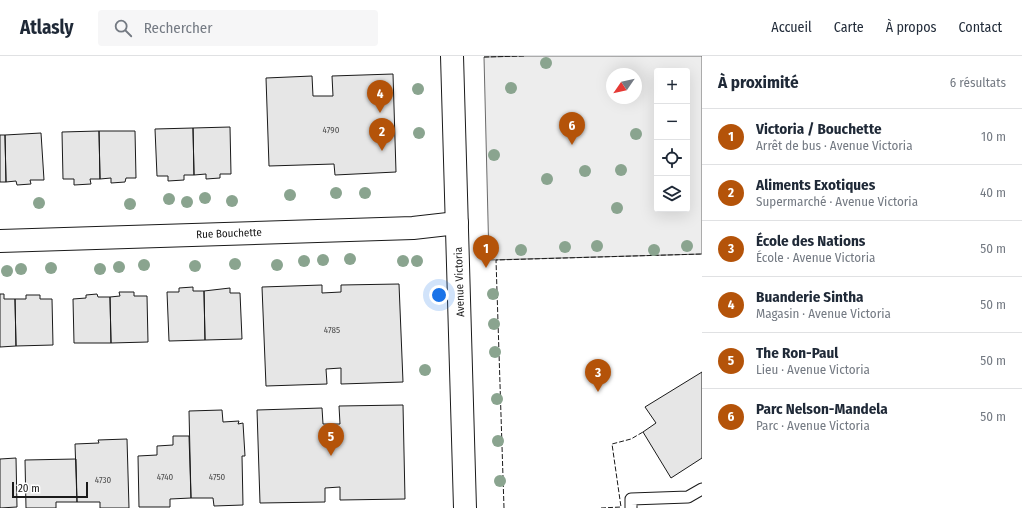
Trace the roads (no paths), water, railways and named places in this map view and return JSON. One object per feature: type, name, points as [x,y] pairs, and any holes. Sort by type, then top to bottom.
[{"type":"street","name":"Avenue Victoria","points":[[452,56],[465,508]]},
{"type":"street","name":"Rue Bouchette","points":[[0,241],[413,228],[457,222]]},
{"type":"lane","points":[[631,508],[631,499],[688,497],[702,489]]},
{"type":"place","name":"Buanderie Sintha","points":[[380,113]]},
{"type":"place","name":"Parc Nelson-Mandela","points":[[572,145]]},
{"type":"place","name":"Aliments Exotiques","points":[[382,151]]},
{"type":"place","name":"Victoria / Bouchette","points":[[486,268]]},
{"type":"place","name":"École des Nations","points":[[598,392]]},
{"type":"place","name":"The Ron-Paul","points":[[331,456]]}]
